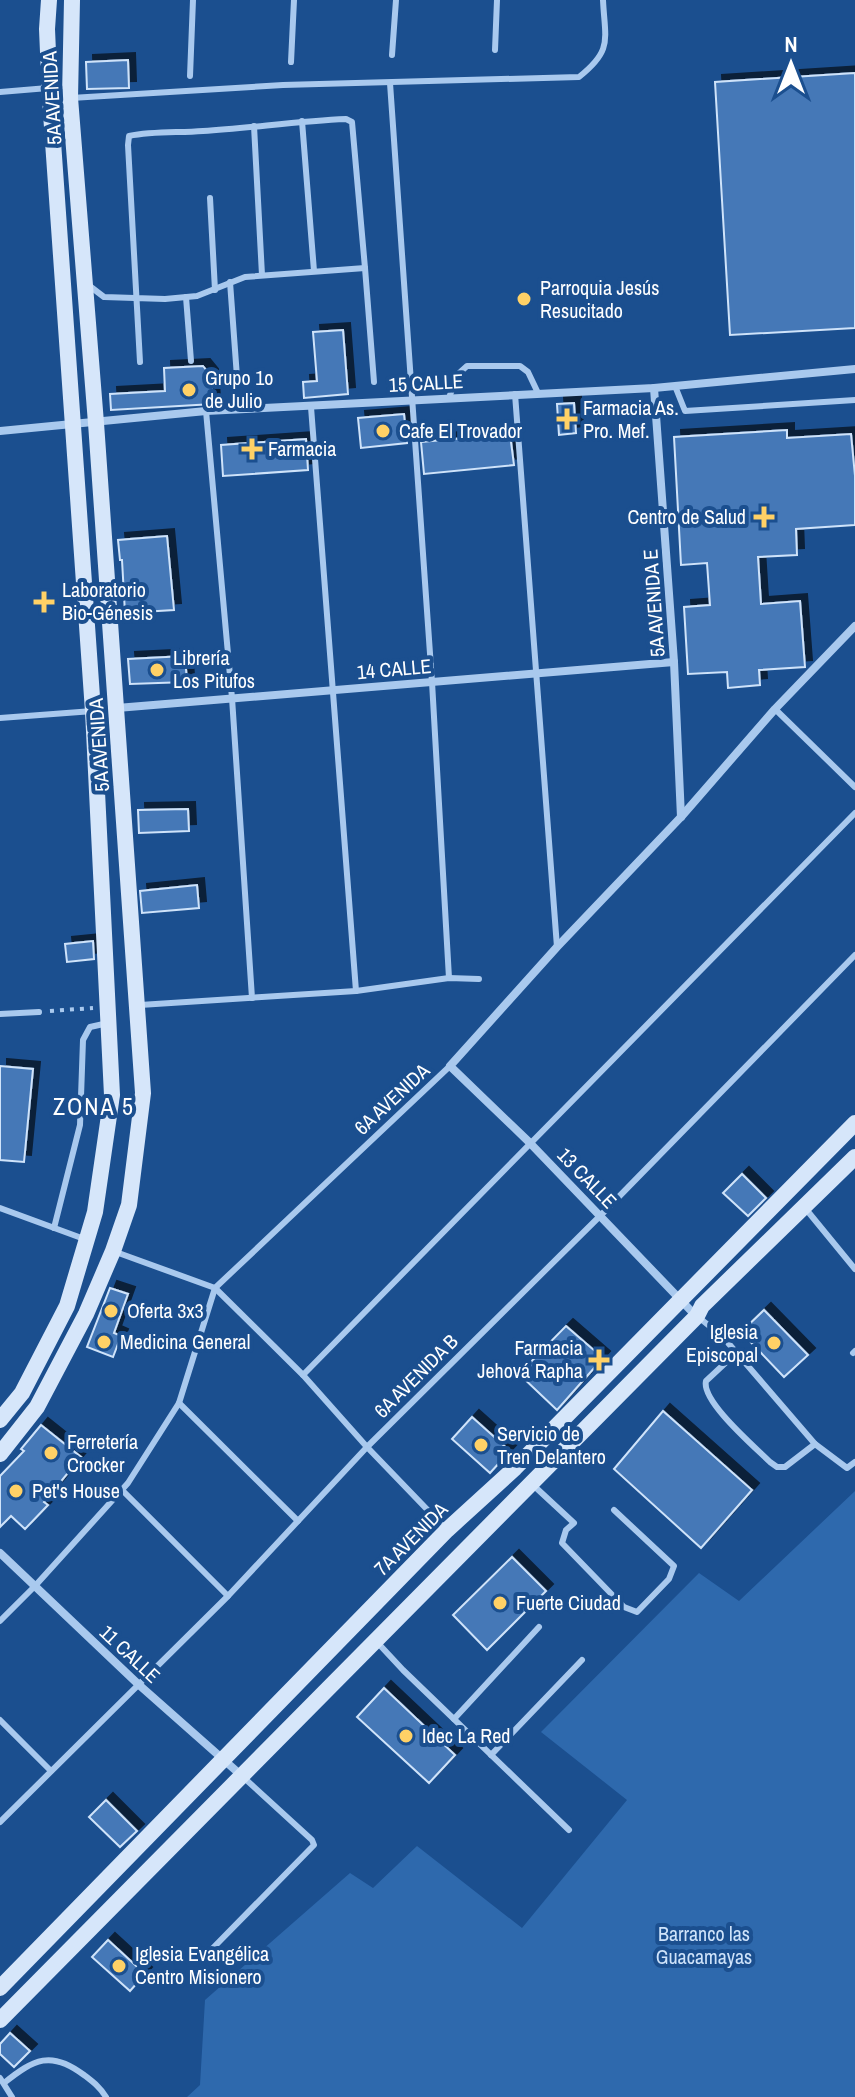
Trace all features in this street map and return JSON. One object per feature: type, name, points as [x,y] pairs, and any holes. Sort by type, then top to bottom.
[{"type":"street","name":"5A AVENIDA","points":[[0,1420],[22,1393],[67,1306],[95,1212],[112,1095],[93,711],[50,88],[49,0]]},
{"type":"street","name":"5A AVENIDA","points":[[0,1454],[37,1407],[86,1314],[113,1251],[129,1205],[143,1093],[70,98],[72,0]]},
{"type":"street","name":"15 CALLE","points":[[0,431],[206,411],[654,388],[855,369]]},
{"type":"street","name":"5A AVENIDA E","points":[[654,388],[674,662],[681,817]]},
{"type":"street","name":"6A AVENIDA","points":[[450,1066],[557,947],[681,817],[775,709],[855,626]]},
{"type":"street","name":"14 CALLE","points":[[117,708],[674,662]]},
{"type":"street","name":"13 CALLE","points":[[450,1066],[529,1142],[697,1316]]},
{"type":"street","name":"7A AVENIDA","points":[[0,1988],[447,1530],[515,1468],[855,1123]]},
{"type":"street","points":[[0,2020],[697,1316],[702,1306],[855,1157]]},
{"type":"street","points":[[515,1468],[531,1484]]},
{"type":"street","name":"11 CALLE","points":[[0,1553],[138,1684],[242,1776]]},
{"type":"lane","points":[[190,76],[193,0]]},
{"type":"lane","points":[[291,62],[294,0]]},
{"type":"lane","points":[[392,55],[396,0]]},
{"type":"lane","points":[[495,50],[497,0]]},
{"type":"lane","points":[[70,98],[283,85],[579,77],[598,62],[605,49],[603,0]]},
{"type":"lane","points":[[390,83],[432,682],[449,978]]},
{"type":"lane","points":[[0,92],[50,88]]},
{"type":"lane","points":[[140,362],[129,136],[346,119],[352,122],[374,382]]},
{"type":"lane","points":[[302,121],[314,271]]},
{"type":"lane","points":[[254,126],[262,275]]},
{"type":"lane","points":[[210,198],[215,290]]},
{"type":"lane","points":[[85,282],[104,297],[151,299],[186,297],[262,275],[365,268]]},
{"type":"lane","points":[[230,282],[237,377]]},
{"type":"lane","points":[[88,316],[104,297]]},
{"type":"lane","points":[[186,297],[191,361]]},
{"type":"lane","points":[[449,398],[457,375],[467,366],[520,366],[528,372],[538,393]]},
{"type":"lane","points":[[675,386],[685,411],[855,400]]},
{"type":"lane","points":[[515,394],[557,947]]},
{"type":"lane","points":[[311,407],[356,991]]},
{"type":"lane","points":[[206,411],[232,698],[252,998]]},
{"type":"lane","points":[[775,709],[855,787]]},
{"type":"lane","points":[[0,718],[93,711]]},
{"type":"lane","points":[[303,1375],[855,813]]},
{"type":"lane","name":"6A AVENIDA B","points":[[0,1822],[228,1596],[367,1447],[601,1215],[855,955]]},
{"type":"lane","points":[[138,1005],[356,991],[449,978],[479,979]]},
{"type":"lane","points":[[0,1014],[39,1012]]},
{"type":"lane","points":[[54,1228],[80,1125],[83,1040],[90,1027],[108,1015]]},
{"type":"lane","name":"6A AVENIDA","points":[[0,1621],[122,1490],[179,1403],[215,1288],[450,1066]]},
{"type":"lane","points":[[0,1208],[88,1241]]},
{"type":"lane","points":[[805,1208],[855,1269]]},
{"type":"lane","points":[[113,1251],[215,1288],[303,1375],[447,1530]]},
{"type":"lane","points":[[697,1316],[723,1337],[815,1444],[847,1468],[855,1462]]},
{"type":"lane","points":[[736,1353],[706,1381],[704,1387],[708,1396],[777,1467],[785,1467],[815,1444]]},
{"type":"lane","points":[[179,1403],[298,1521]]},
{"type":"lane","points":[[531,1484],[574,1523],[563,1536],[562,1543],[624,1607],[637,1612],[669,1579],[674,1566],[614,1510]]},
{"type":"lane","points":[[122,1490],[228,1596]]},
{"type":"lane","points":[[454,1719],[539,1627]]},
{"type":"lane","points":[[376,1641],[569,1830]]},
{"type":"lane","points":[[491,1755],[582,1660]]},
{"type":"lane","points":[[0,1720],[51,1771]]},
{"type":"lane","points":[[211,1950],[314,1845],[242,1776]]},
{"type":"lane","points":[[12,2097],[2,2080],[24,2066],[42,2060],[67,2062],[100,2087],[106,2097]]},
{"type":"path","points":[[62,1010],[108,1015]]},
{"type":"green space","name":"Barranco las Guacamayas","points":[[855,1491],[855,2097],[187,2097],[200,2085],[205,2000],[350,1873],[373,1888],[417,1846],[522,1928],[627,1800],[541,1732],[699,1573],[739,1601]]},
{"type":"building","points":[[128,60],[129,88],[87,89],[86,62]]},
{"type":"building","points":[[855,73],[855,328],[730,335],[715,82]]},
{"type":"building","points":[[343,330],[348,394],[304,398],[303,382],[317,381],[313,332]]},
{"type":"building","name":"Grupo 1o de Julio","points":[[203,366],[211,376],[213,404],[111,410],[110,394],[165,391],[164,368]]},
{"type":"building","name":"Farmacia As. Pro. Mef.","points":[[574,403],[576,433],[559,435],[557,404]]},
{"type":"building","name":"Cafe El Trovador","points":[[404,414],[407,443],[361,448],[358,418]]},
{"type":"building","points":[[787,430],[787,438],[851,434],[855,525],[796,529],[797,555],[758,557],[761,604],[800,601],[805,667],[759,670],[760,685],[728,688],[727,672],[688,674],[684,607],[710,605],[707,563],[681,565],[674,437]]},
{"type":"building","points":[[510,434],[514,465],[424,474],[421,442]]},
{"type":"building","points":[[306,439],[308,470],[223,476],[221,445]]},
{"type":"building","points":[[167,536],[174,610],[125,613],[118,540]]},
{"type":"building","name":"Librería Los Pitufos","points":[[185,656],[187,682],[130,684],[128,659]]},
{"type":"building","points":[[188,809],[189,831],[139,833],[138,810]]},
{"type":"building","points":[[197,885],[199,908],[142,913],[140,891]]},
{"type":"building","points":[[93,941],[94,959],[67,962],[65,944]]},
{"type":"building","points":[[0,1066],[33,1069],[24,1162],[0,1160]]},
{"type":"building","points":[[742,1174],[766,1198],[748,1216],[723,1193]]},
{"type":"building","points":[[110,1288],[128,1294],[114,1333],[121,1336],[113,1357],[87,1347]]},
{"type":"building","name":"Iglesia Episcopal","points":[[764,1310],[808,1355],[784,1377],[741,1332]]},
{"type":"building","points":[[566,1326],[603,1358],[557,1410],[519,1374]]},
{"type":"building","points":[[663,1411],[752,1490],[701,1548],[614,1469]]},
{"type":"building","name":"Servicio de Tren Delantero","points":[[472,1417],[510,1451],[490,1473],[452,1439]]},
{"type":"building","points":[[41,1425],[81,1457],[44,1502],[48,1505],[25,1529],[11,1516],[0,1527],[0,1476],[24,1451],[21,1449]]},
{"type":"building","name":"Fuerte Ciudad","points":[[512,1557],[546,1591],[487,1650],[453,1615]]},
{"type":"building","name":"Idec La Red","points":[[384,1688],[455,1755],[429,1783],[357,1717]]},
{"type":"building","points":[[106,1800],[137,1831],[120,1847],[89,1817]]},
{"type":"building","name":"Iglesia Evangélica Centro Misionero","points":[[108,1940],[145,1974],[130,1991],[92,1957]]},
{"type":"building","points":[[10,2033],[30,2051],[14,2067],[0,2054],[0,2044]]},
{"type":"place","name":"Parroquia Jesús Resucitado","points":[[524,299]]},
{"type":"place","name":"Grupo 1o de Julio","points":[[189,390]]},
{"type":"place","name":"Farmacia As. Pro. Mef.","points":[[567,419]]},
{"type":"place","name":"Cafe El Trovador","points":[[383,431]]},
{"type":"place","name":"Farmacia","points":[[252,449]]},
{"type":"place","name":"Centro de Salud","points":[[764,517]]},
{"type":"place","name":"Laboratorio Bio-Génesis","points":[[44,602]]},
{"type":"place","name":"Librería Los Pitufos","points":[[157,670]]},
{"type":"place","name":"Oferta 3x3","points":[[111,1311]]},
{"type":"place","name":"Medicina General","points":[[104,1342]]},
{"type":"place","name":"Iglesia Episcopal","points":[[774,1343]]},
{"type":"place","name":"Farmacia Jehová Rapha","points":[[599,1360]]},
{"type":"place","name":"Servicio de Tren Delantero","points":[[481,1445]]},
{"type":"place","name":"Ferretería Crocker","points":[[51,1453]]},
{"type":"place","name":"Pet's House","points":[[16,1491]]},
{"type":"place","name":"Fuerte Ciudad","points":[[500,1603]]},
{"type":"place","name":"Idec La Red","points":[[406,1736]]},
{"type":"place","name":"Iglesia Evangélica Centro Misionero","points":[[119,1966]]},
{"type":"district","name":"ZONA 5","points":[[94,1107]]}]
